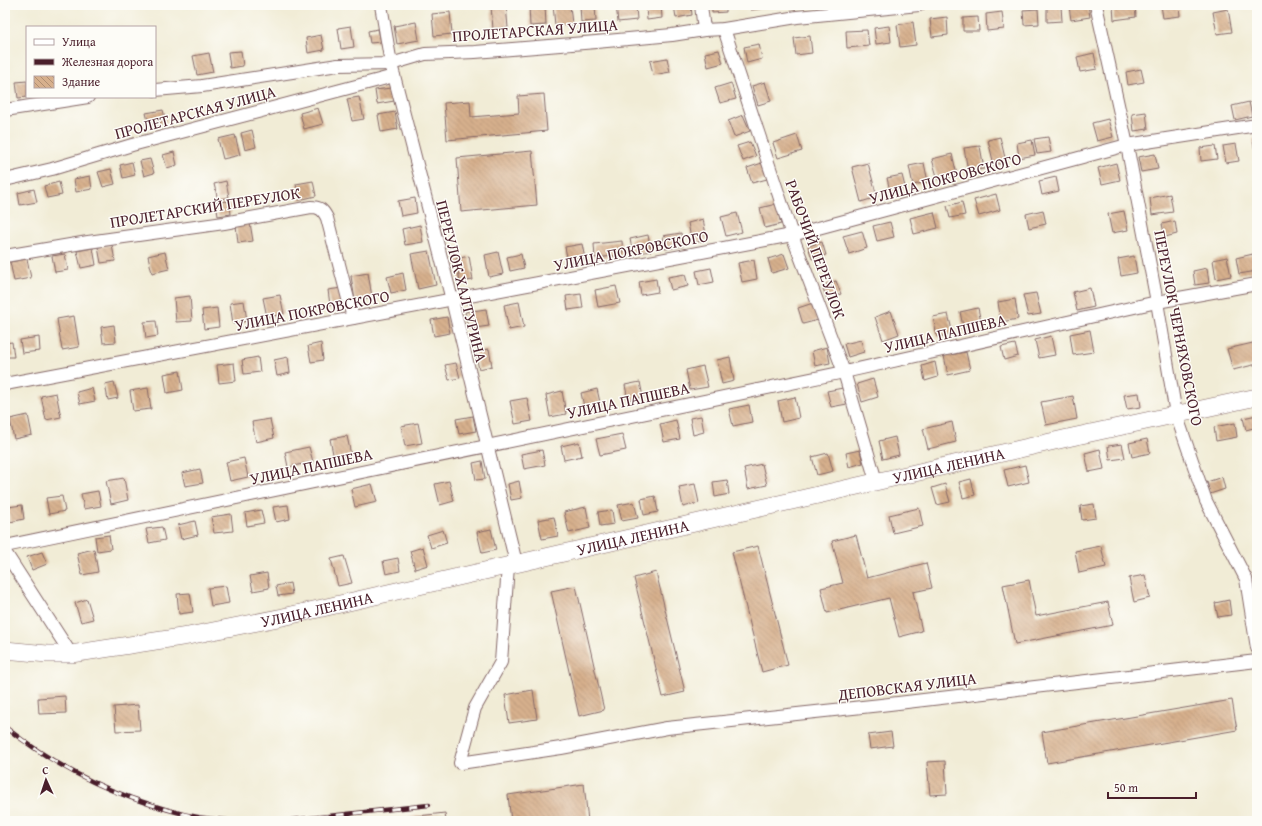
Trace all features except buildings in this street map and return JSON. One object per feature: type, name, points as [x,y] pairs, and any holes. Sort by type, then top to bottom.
[{"type":"main road","name":"УЛИЦА ЛЕНИНА","points":[[5,650],[46,654],[71,654],[188,636],[275,619],[512,564],[556,556],[876,481],[1257,397]]},
{"type":"street","name":"ПЕРЕУЛОК ХАЛТУРИНА","points":[[381,5],[391,64],[452,300],[487,446],[512,564]]},
{"type":"street","points":[[701,5],[704,30]]},
{"type":"street","name":"ПРОЛЕТАРСКАЯ УЛИЦА","points":[[156,90],[202,86],[338,65],[391,64],[425,54],[475,52],[672,35],[704,30],[724,29],[797,17],[920,5]]},
{"type":"street","name":"ПЕРЕУЛОК ЧЕРНЯХОВСКОГО","points":[[1096,5],[1127,145],[1157,302],[1176,414],[1206,500],[1246,578],[1257,648]]},
{"type":"street","name":"РАБОЧИЙ ПЕРЕУЛОК","points":[[724,29],[792,235],[844,372],[876,481]]},
{"type":"street","name":"ПРОЛЕТАРСКАЯ УЛИЦА","points":[[5,180],[52,169],[132,145],[394,76]]},
{"type":"street","points":[[5,110],[82,98]]},
{"type":"street","name":"УЛИЦА ПОКРОВСКОГО","points":[[5,384],[792,235],[1127,145],[1257,125]]},
{"type":"street","name":"ПРОЛЕТАРСКИЙ ПЕРЕУЛОК","points":[[5,256],[95,241],[224,223],[318,207],[323,211],[327,218],[353,318]]},
{"type":"street","name":"УЛИЦА ПАПШЕВА","points":[[5,546],[844,372],[1157,302],[1257,284]]},
{"type":"street","points":[[5,552],[71,654]]},
{"type":"street","name":"ДЕПОВСКАЯ УЛИЦА","points":[[512,564],[501,662],[475,708],[460,763],[561,748],[667,728],[889,704],[1257,661]]},
{"type":"railway","points":[[5,727],[57,763],[93,782],[131,798],[171,811],[198,817],[228,820],[265,821]]},
{"type":"railway","points":[[283,821],[429,805]]}]
